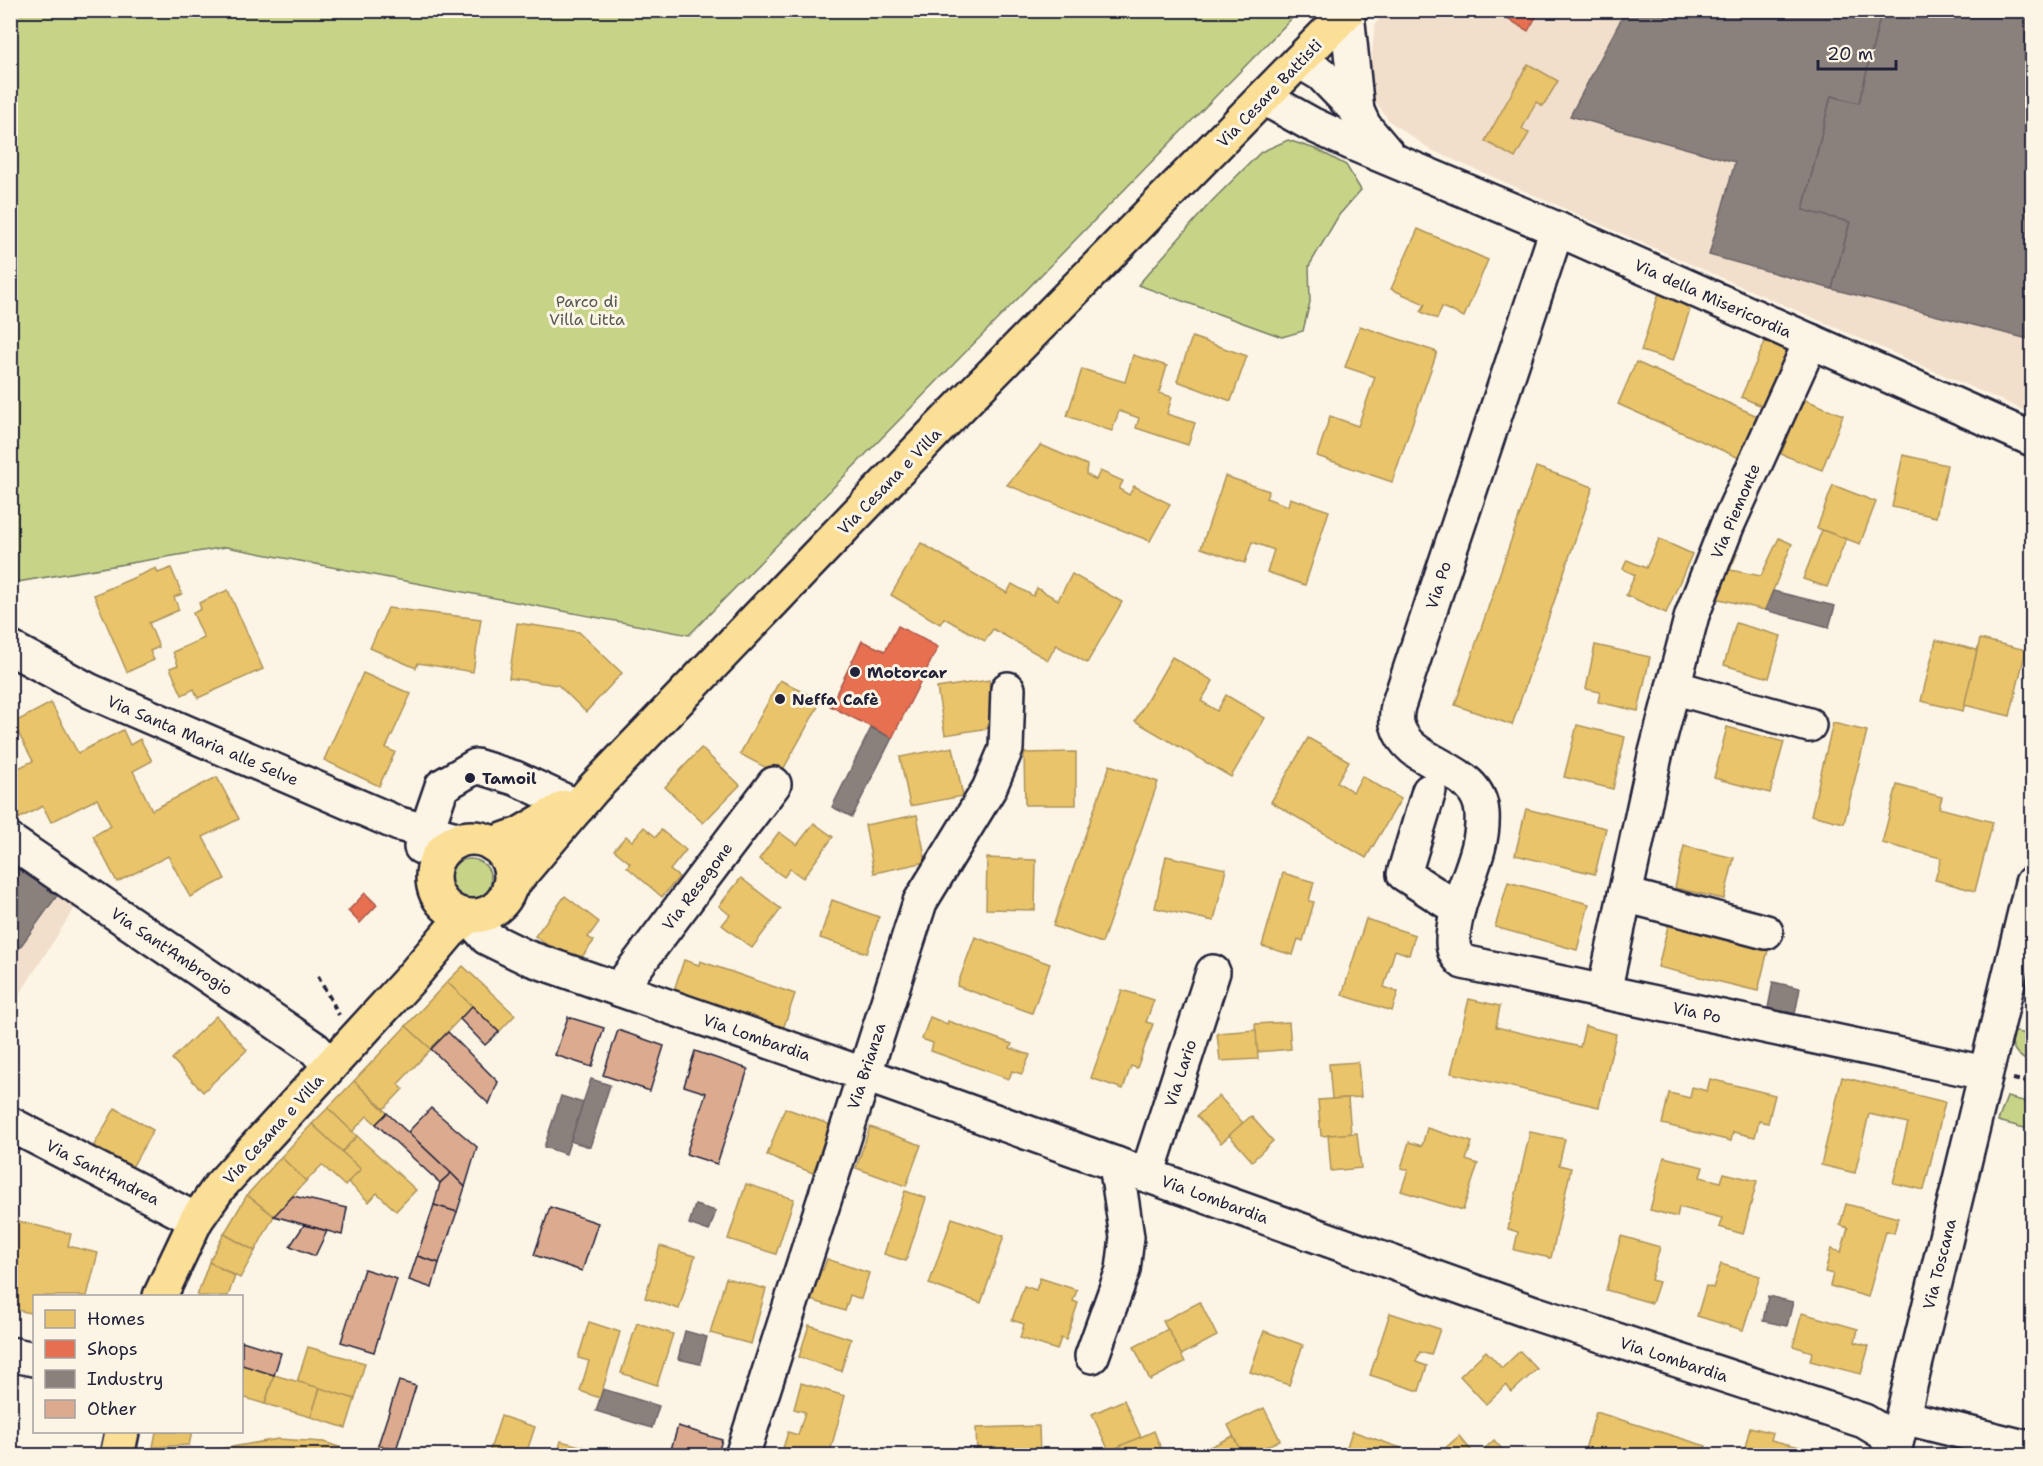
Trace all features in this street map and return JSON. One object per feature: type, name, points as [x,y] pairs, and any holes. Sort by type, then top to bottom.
[{"type":"main road","name":"Via Cesare Battisti","points":[[1189,176],[1348,12]]},
{"type":"main road","name":"Via Cesana e Villa","points":[[160,1295],[196,1220],[220,1186],[323,1058],[411,978],[449,933],[490,904],[580,800],[939,428],[1189,176]]},
{"type":"main road","name":"Via Cesana e Villa","points":[[492,844],[520,834],[580,800]]},
{"type":"main road","points":[[477,838],[492,844],[506,858],[511,878],[490,904],[457,913],[440,900],[420,843],[439,855],[448,846],[460,840],[477,838]]},
{"type":"main road","name":"Via Cesana e Villa","points":[[411,978],[440,900]]},
{"type":"main road","points":[[117,1455],[122,1433]]},
{"type":"street","name":"Via della Misericordia","points":[[1348,12],[1357,111]]},
{"type":"street","name":"Via della Misericordia","points":[[1299,61],[1321,74],[1357,111],[1364,126],[1392,159]]},
{"type":"street","name":"Via della Misericordia","points":[[1264,98],[1311,124],[2032,439]]},
{"type":"street","name":"Via Po","points":[[1557,230],[1398,706],[1397,723],[1405,741],[1417,751],[1465,780],[1476,795],[1482,810],[1479,848],[1458,909],[1453,943],[1455,954],[1463,962],[1985,1073]]},
{"type":"street","name":"Via Piemonte","points":[[1604,992],[1655,756],[1696,604],[1727,526],[1811,341]]},
{"type":"street","name":"Via Santa Maria alle Selve","points":[[10,648],[90,692],[420,843]]},
{"type":"street","points":[[1673,687],[1809,725]]},
{"type":"street","name":"Via Brianza","points":[[742,1455],[920,902],[989,789],[1006,749],[1008,689]]},
{"type":"street","points":[[420,843],[442,786],[476,766],[580,800]]},
{"type":"street","name":"Via Resegone","points":[[619,989],[774,784]]},
{"type":"street","points":[[1429,791],[1404,874],[1458,909]]},
{"type":"street","name":"Via Sant'Ambrogio","points":[[10,842],[323,1058]]},
{"type":"street","name":"Via Toscana","points":[[1894,1454],[2032,883]]},
{"type":"street","points":[[1625,895],[1766,932]]},
{"type":"street","name":"Via Lombardia","points":[[490,904],[487,938],[526,957],[863,1074],[1534,1313],[1864,1421],[1884,1433],[1894,1454]]},
{"type":"street","name":"Via Lario","points":[[1147,1175],[1213,972]]},
{"type":"street","name":"Via Sant'Andrea","points":[[10,1124],[196,1220]]},
{"type":"street","points":[[1092,1356],[1123,1270],[1127,1237],[1116,1164]]},
{"type":"street","points":[[10,1354],[33,1359]]},
{"type":"street","points":[[1903,1417],[2032,1449],[2032,1446]]},
{"type":"path","points":[[318,976],[341,1017],[323,1058]]},
{"type":"shaded area","points":[[1387,11],[2032,11],[2032,414],[1431,150],[1389,121],[1368,91],[1375,24]]},
{"type":"shaded area","points":[[11,859],[76,906],[11,1008]]},
{"type":"green space","name":"Parco di Villa Litta","points":[[11,10],[1299,11],[689,635],[226,547],[11,583]]},
{"type":"green space","points":[[1288,140],[1318,150],[1346,165],[1361,190],[1339,215],[1309,266],[1310,302],[1303,331],[1282,337],[1138,285],[1211,202],[1261,152]]},
{"type":"green space","points":[[470,859],[478,860],[485,865],[490,872],[490,888],[485,895],[478,900],[470,901],[462,900],[455,895],[450,888],[449,880],[450,872],[455,865],[462,860]]},
{"type":"green space","points":[[2011,1031],[2032,1035],[2032,1064],[2022,1058],[2013,1047]]},
{"type":"green space","points":[[2007,1097],[2027,1102],[2029,1098],[2032,1099],[2032,1130],[1998,1121]]},
{"type":"building: Homes","points":[[1528,64],[1558,81],[1543,106],[1536,102],[1522,129],[1529,133],[1515,158],[1485,141]]},
{"type":"building: Homes","points":[[1418,229],[1488,260],[1464,317],[1442,307],[1437,319],[1421,312],[1425,304],[1391,289]]},
{"type":"building: Homes","points":[[1659,293],[1692,303],[1673,361],[1641,351]]},
{"type":"building: Homes","points":[[1360,326],[1437,352],[1392,482],[1317,456],[1330,416],[1358,426],[1375,377],[1345,367]]},
{"type":"building: Homes","points":[[1768,335],[1796,347],[1769,409],[1741,397]]},
{"type":"building: Homes","points":[[1192,337],[1247,356],[1231,401],[1177,381]]},
{"type":"building: Homes","points":[[1133,355],[1167,366],[1159,393],[1172,397],[1167,414],[1195,423],[1188,445],[1136,428],[1139,418],[1119,411],[1112,431],[1067,416],[1082,369],[1125,382]]},
{"type":"building: Homes","points":[[1636,362],[1764,419],[1746,461],[1618,404]]},
{"type":"building: Homes","points":[[1803,399],[1843,415],[1822,470],[1781,454]]},
{"type":"building: Homes","points":[[1041,445],[1087,465],[1086,474],[1096,480],[1100,471],[1123,481],[1119,489],[1129,495],[1134,486],[1170,504],[1150,541],[1007,485]]},
{"type":"building: Homes","points":[[1903,455],[1947,465],[1936,517],[1892,507]]},
{"type":"building: Homes","points":[[1536,467],[1593,487],[1512,725],[1455,705]]},
{"type":"building: Homes","points":[[1225,476],[1269,491],[1266,498],[1288,506],[1290,498],[1329,511],[1305,585],[1267,572],[1274,550],[1252,542],[1245,563],[1201,548]]},
{"type":"building: Homes","points":[[1833,485],[1876,502],[1860,544],[1817,528]]},
{"type":"building: Homes","points":[[1822,530],[1846,539],[1827,587],[1803,579]]},
{"type":"building: Homes","points":[[1779,538],[1792,544],[1765,610],[1707,596],[1728,550],[1737,554],[1730,570],[1761,576]]},
{"type":"building: Homes","points":[[1659,539],[1692,554],[1666,613],[1626,595],[1635,575],[1623,569],[1627,560],[1646,568]]},
{"type":"building: Homes","points":[[921,543],[1007,593],[1012,584],[1033,596],[1037,588],[1058,600],[1072,574],[1122,602],[1087,663],[1056,645],[1048,660],[993,629],[985,641],[944,618],[940,624],[891,595]]},
{"type":"building: Homes","points":[[156,568],[158,573],[171,568],[182,594],[174,597],[179,610],[149,623],[159,647],[150,651],[154,660],[127,672],[94,595]]},
{"type":"building: Homes","points":[[2032,575],[2032,597],[2026,596]]},
{"type":"building: Homes","points":[[228,590],[263,669],[198,698],[194,689],[182,695],[170,668],[178,665],[173,652],[204,638],[193,613],[201,609],[199,603]]},
{"type":"building: Homes","points":[[388,608],[481,619],[473,672],[418,663],[416,668],[370,648]]},
{"type":"building: Homes","points":[[517,623],[579,632],[622,673],[586,712],[558,685],[509,678]]},
{"type":"building: Homes","points":[[1736,623],[1781,636],[1769,678],[1724,665]]},
{"type":"building: Homes","points":[[1980,639],[2026,650],[2010,716],[1964,705]]},
{"type":"building: Homes","points":[[1936,640],[1977,650],[1963,711],[1921,701]]},
{"type":"building: Homes","points":[[1595,645],[1650,657],[1638,711],[1598,702],[1600,692],[1586,689]]},
{"type":"building: Homes","points":[[1172,657],[1213,681],[1201,701],[1217,711],[1226,695],[1265,718],[1231,777],[1135,721]]},
{"type":"building: Homes","points":[[363,673],[411,694],[386,748],[395,752],[379,786],[324,760]]},
{"type":"building: Homes","points":[[780,680],[821,701],[780,775],[740,754]]},
{"type":"building: Homes","points":[[989,680],[995,727],[945,735],[937,688]]},
{"type":"building: Homes","points":[[51,703],[78,753],[123,730],[130,745],[140,739],[152,761],[133,771],[152,810],[217,777],[239,819],[203,837],[225,879],[190,897],[168,856],[117,882],[93,836],[111,826],[97,799],[51,822],[43,806],[18,819],[10,805],[10,772],[33,761],[13,723]]},
{"type":"building: Homes","points":[[1833,723],[1867,731],[1844,823],[1811,815]]},
{"type":"building: Homes","points":[[1577,725],[1625,737],[1613,789],[1564,777]]},
{"type":"building: Homes","points":[[1727,727],[1784,742],[1770,793],[1714,778]]},
{"type":"building: Homes","points":[[1308,738],[1349,761],[1337,782],[1353,792],[1362,776],[1401,799],[1366,858],[1271,802]]},
{"type":"building: Homes","points":[[953,747],[963,796],[910,806],[900,757]]},
{"type":"building: Homes","points":[[701,748],[740,785],[703,823],[665,787]]},
{"type":"building: Homes","points":[[1076,752],[1076,805],[1025,805],[1024,753]]},
{"type":"building: Homes","points":[[1110,765],[1158,782],[1102,943],[1053,926]]},
{"type":"building: Homes","points":[[1897,785],[1942,797],[1939,808],[1993,822],[1975,891],[1935,880],[1941,858],[1882,843]]},
{"type":"building: Homes","points":[[1526,809],[1606,828],[1595,874],[1515,855]]},
{"type":"building: Homes","points":[[917,815],[926,862],[874,873],[865,825]]},
{"type":"building: Homes","points":[[814,823],[833,837],[803,878],[790,869],[784,877],[759,859],[779,832],[797,845]]},
{"type":"building: Homes","points":[[644,827],[656,837],[661,830],[686,850],[670,870],[679,877],[662,897],[627,867],[630,863],[614,850],[626,836],[632,841]]},
{"type":"building: Homes","points":[[1684,846],[1734,858],[1724,899],[1675,888]]},
{"type":"building: Homes","points":[[1166,856],[1226,869],[1214,921],[1155,908]]},
{"type":"building: Homes","points":[[987,858],[1036,860],[1035,910],[986,909]]},
{"type":"building: Homes","points":[[1283,873],[1314,882],[1309,901],[1314,902],[1303,941],[1298,939],[1293,955],[1262,946]]},
{"type":"building: Homes","points":[[741,878],[781,909],[752,948],[722,925],[730,915],[719,906]]},
{"type":"building: Homes","points":[[1508,882],[1589,904],[1577,950],[1495,927]]},
{"type":"building: Homes","points":[[565,896],[599,922],[588,937],[594,941],[575,966],[535,936]]},
{"type":"building: Homes","points":[[832,900],[879,917],[867,953],[820,938]]},
{"type":"building: Homes","points":[[1366,919],[1415,935],[1409,955],[1395,950],[1384,987],[1398,992],[1392,1011],[1342,995]]},
{"type":"building: Homes","points":[[1669,922],[1769,946],[1758,991],[1658,967]]},
{"type":"building: Homes","points":[[975,937],[1050,964],[1032,1013],[957,986]]},
{"type":"building: Homes","points":[[684,960],[699,965],[700,961],[795,994],[782,1032],[687,999],[688,995],[674,990]]},
{"type":"building: Homes","points":[[463,966],[515,1015],[499,1032],[447,982]]},
{"type":"building: Homes","points":[[447,982],[472,1006],[431,1049],[406,1026]]},
{"type":"building: Homes","points":[[1122,990],[1154,1000],[1146,1022],[1153,1024],[1137,1068],[1131,1066],[1123,1089],[1091,1078]]},
{"type":"building: Homes","points":[[1469,999],[1500,1006],[1496,1027],[1580,1047],[1585,1026],[1616,1034],[1599,1107],[1451,1073]]},
{"type":"building: Homes","points":[[216,1016],[247,1050],[203,1092],[172,1059]]},
{"type":"building: Homes","points":[[930,1017],[947,1024],[948,1021],[1012,1044],[1010,1048],[1030,1055],[1022,1074],[1012,1071],[1009,1079],[931,1051],[933,1043],[922,1039]]},
{"type":"building: Homes","points":[[1289,1022],[1291,1049],[1257,1052],[1255,1024]]},
{"type":"building: Homes","points":[[406,1026],[431,1049],[398,1084],[403,1089],[384,1109],[354,1081]]},
{"type":"building: Homes","points":[[1256,1030],[1258,1059],[1220,1061],[1217,1033]]},
{"type":"building: Homes","points":[[1358,1062],[1361,1097],[1332,1099],[1329,1064]]},
{"type":"building: Homes","points":[[1842,1077],[1945,1102],[1924,1190],[1893,1183],[1908,1123],[1869,1114],[1855,1173],[1821,1165]]},
{"type":"building: Homes","points":[[1710,1079],[1775,1095],[1768,1123],[1759,1121],[1755,1137],[1733,1132],[1731,1141],[1662,1124],[1669,1093],[1690,1098],[1692,1087],[1707,1091]]},
{"type":"building: Homes","points":[[354,1081],[387,1113],[376,1124],[367,1116],[352,1132],[328,1108]]},
{"type":"building: Homes","points":[[1219,1096],[1243,1123],[1221,1143],[1197,1116]]},
{"type":"building: Homes","points":[[1348,1098],[1351,1134],[1321,1136],[1318,1100]]},
{"type":"building: Homes","points":[[115,1108],[153,1130],[131,1169],[93,1147]]},
{"type":"building: Homes","points":[[328,1108],[357,1136],[342,1152],[312,1124]]},
{"type":"building: Homes","points":[[785,1108],[831,1125],[813,1173],[767,1155]]},
{"type":"building: Homes","points":[[1251,1116],[1273,1141],[1252,1161],[1229,1135]]},
{"type":"building: Homes","points":[[312,1124],[361,1169],[345,1186],[322,1165],[306,1181],[281,1157]]},
{"type":"building: Homes","points":[[870,1127],[921,1145],[906,1186],[856,1168]]},
{"type":"building: Homes","points":[[1427,1128],[1472,1142],[1466,1160],[1478,1164],[1463,1210],[1401,1191],[1408,1170],[1401,1168],[1409,1142],[1422,1146]]},
{"type":"building: Homes","points":[[1530,1132],[1565,1139],[1559,1165],[1571,1168],[1551,1258],[1514,1250],[1518,1232],[1508,1229]]},
{"type":"building: Homes","points":[[1357,1133],[1361,1168],[1331,1171],[1328,1135]]},
{"type":"building: Homes","points":[[357,1136],[416,1190],[396,1211],[377,1193],[369,1202],[348,1182],[361,1169],[342,1152]]},
{"type":"building: Homes","points":[[281,1157],[306,1181],[274,1216],[247,1195]]},
{"type":"building: Homes","points":[[1664,1157],[1703,1167],[1700,1177],[1721,1182],[1724,1173],[1757,1181],[1743,1234],[1719,1227],[1722,1218],[1679,1207],[1677,1217],[1650,1210]]},
{"type":"building: Homes","points":[[746,1184],[794,1199],[776,1254],[728,1239]]},
{"type":"building: Homes","points":[[905,1191],[926,1198],[906,1261],[884,1254]]},
{"type":"building: Homes","points":[[247,1195],[274,1216],[255,1251],[224,1234]]},
{"type":"building: Homes","points":[[1846,1204],[1898,1218],[1894,1233],[1886,1231],[1868,1297],[1830,1286],[1833,1274],[1825,1272],[1831,1249],[1841,1252],[1848,1228],[1840,1225]]},
{"type":"building: Homes","points":[[952,1218],[1004,1236],[981,1303],[929,1284]]},
{"type":"building: Homes","points":[[10,1219],[71,1234],[68,1246],[98,1253],[87,1295],[33,1295],[33,1314],[10,1308]]},
{"type":"building: Homes","points":[[224,1234],[255,1251],[240,1278],[209,1262]]},
{"type":"building: Homes","points":[[1621,1236],[1660,1247],[1651,1280],[1659,1282],[1652,1303],[1606,1290]]},
{"type":"building: Homes","points":[[660,1246],[695,1256],[679,1309],[645,1298]]},
{"type":"building: Homes","points":[[827,1259],[869,1273],[861,1299],[850,1295],[845,1311],[805,1298],[815,1267],[823,1270]]},
{"type":"building: Homes","points":[[209,1262],[235,1276],[228,1295],[197,1295]]},
{"type":"building: Homes","points":[[1721,1264],[1760,1276],[1743,1330],[1697,1316],[1706,1286],[1713,1288]]},
{"type":"building: Homes","points":[[726,1278],[766,1289],[751,1344],[710,1333]]},
{"type":"building: Homes","points":[[1040,1278],[1077,1290],[1073,1301],[1078,1303],[1066,1340],[1061,1338],[1057,1350],[1020,1338],[1024,1324],[1012,1320],[1024,1286],[1036,1290]]},
{"type":"building: Homes","points":[[1200,1302],[1217,1336],[1181,1355],[1163,1321]]},
{"type":"building: Homes","points":[[1390,1313],[1440,1329],[1431,1355],[1420,1352],[1416,1362],[1427,1366],[1419,1391],[1370,1375]]},
{"type":"building: Homes","points":[[1802,1313],[1858,1329],[1855,1342],[1869,1346],[1861,1374],[1810,1361],[1812,1352],[1793,1346]]},
{"type":"building: Homes","points":[[589,1322],[620,1332],[600,1398],[580,1391],[589,1361],[578,1358]]},
{"type":"building: Homes","points":[[637,1323],[673,1334],[657,1385],[621,1373]]},
{"type":"building: Homes","points":[[809,1325],[851,1339],[841,1371],[799,1357]]},
{"type":"building: Homes","points":[[1168,1329],[1185,1362],[1150,1380],[1134,1347]]},
{"type":"building: Homes","points":[[1264,1331],[1303,1345],[1289,1385],[1250,1372]]},
{"type":"building: Homes","points":[[308,1347],[365,1363],[355,1399],[297,1382]]},
{"type":"building: Homes","points":[[1486,1351],[1502,1368],[1520,1351],[1537,1369],[1512,1392],[1506,1385],[1486,1404],[1460,1376]]},
{"type":"building: Homes","points":[[243,1365],[274,1375],[265,1404],[243,1397]]},
{"type":"building: Homes","points":[[274,1375],[320,1388],[311,1417],[265,1404]]},
{"type":"building: Homes","points":[[801,1383],[845,1396],[829,1456],[781,1455],[788,1432],[798,1435],[805,1412],[794,1409]]},
{"type":"building: Homes","points":[[320,1388],[355,1399],[346,1428],[311,1417]]},
{"type":"building: Homes","points":[[1124,1400],[1141,1437],[1109,1451],[1092,1414]]},
{"type":"building: Homes","points":[[1264,1408],[1280,1440],[1243,1456],[1228,1425]]},
{"type":"building: Homes","points":[[1596,1412],[1706,1446],[1703,1456],[1583,1456]]},
{"type":"building: Homes","points":[[501,1416],[535,1427],[527,1451],[520,1449],[518,1456],[488,1456]]},
{"type":"building: Homes","points":[[1039,1426],[1040,1456],[977,1456],[976,1428]]},
{"type":"building: Homes","points":[[1750,1427],[1773,1433],[1771,1440],[1816,1451],[1815,1456],[1743,1456]]},
{"type":"building: Homes","points":[[1154,1431],[1164,1456],[1125,1456],[1120,1446]]},
{"type":"building: Homes","points":[[1352,1431],[1401,1448],[1399,1456],[1344,1456]]},
{"type":"building: Homes","points":[[156,1433],[192,1433],[189,1445],[153,1447]]},
{"type":"building: Homes","points":[[1233,1436],[1243,1456],[1200,1456],[1199,1452]]},
{"type":"building: Homes","points":[[1459,1436],[1476,1456],[1436,1456]]},
{"type":"building: Homes","points":[[278,1439],[324,1442],[345,1449],[343,1456],[180,1456]]},
{"type":"building: Homes","points":[[1494,1440],[1508,1456],[1477,1456]]},
{"type":"building: Homes","points":[[561,1441],[584,1447],[582,1456],[557,1456]]},
{"type":"building: Homes","points":[[378,1445],[396,1450],[412,1456],[375,1456]]},
{"type":"building: Shops","points":[[1481,10],[1540,10],[1528,31],[1495,11],[1491,16]]},
{"type":"building: Shops","points":[[898,626],[938,647],[892,738],[830,706],[862,641],[885,651]]},
{"type":"building: Shops","points":[[365,893],[377,905],[360,923],[348,911]]},
{"type":"building: Industry","points":[[1626,10],[1882,10],[1859,103],[1831,96],[1803,210],[1850,222],[1832,289],[1709,255],[1735,162],[1570,116]]},
{"type":"building: Industry","points":[[1882,10],[2032,10],[2032,340],[1832,289],[1850,222],[1803,210],[1831,96],[1859,103]]},
{"type":"building: Industry","points":[[1773,591],[1835,606],[1829,627],[1765,610]]},
{"type":"building: Industry","points":[[871,728],[892,738],[852,817],[832,807]]},
{"type":"building: Industry","points":[[10,859],[59,893],[10,961]]},
{"type":"building: Industry","points":[[1773,982],[1800,988],[1795,1014],[1768,1008]]},
{"type":"building: Industry","points":[[591,1079],[610,1085],[590,1147],[570,1141]]},
{"type":"building: Industry","points":[[561,1096],[583,1103],[566,1154],[544,1147]]},
{"type":"building: Industry","points":[[695,1205],[716,1211],[709,1231],[689,1224]]},
{"type":"building: Industry","points":[[1768,1296],[1793,1302],[1787,1326],[1763,1321]]},
{"type":"building: Industry","points":[[685,1331],[707,1337],[700,1364],[678,1359]]},
{"type":"building: Industry","points":[[603,1389],[659,1406],[652,1428],[596,1411]]},
{"type":"building: Industry","points":[[1289,1447],[1311,1453],[1310,1456],[1286,1456]]},
{"type":"building: Other","points":[[472,1006],[499,1032],[485,1045],[460,1019]]},
{"type":"building: Other","points":[[568,1017],[604,1028],[592,1067],[555,1055]]},
{"type":"building: Other","points":[[618,1030],[664,1046],[650,1091],[603,1075]]},
{"type":"building: Other","points":[[448,1032],[498,1082],[489,1104],[431,1049]]},
{"type":"building: Other","points":[[695,1051],[748,1069],[717,1164],[686,1154],[706,1093],[684,1086]]},
{"type":"building: Other","points":[[431,1108],[477,1147],[465,1187],[408,1132]]},
{"type":"building: Other","points":[[387,1113],[451,1173],[440,1183],[376,1124]]},
{"type":"building: Other","points":[[451,1173],[465,1187],[457,1212],[434,1205],[440,1183]]},
{"type":"building: Other","points":[[293,1196],[347,1208],[342,1235],[274,1216]]},
{"type":"building: Other","points":[[434,1205],[457,1212],[439,1263],[417,1256]]},
{"type":"building: Other","points":[[550,1207],[598,1223],[582,1271],[534,1255]]},
{"type":"building: Other","points":[[304,1225],[327,1231],[315,1256],[290,1246]]},
{"type":"building: Other","points":[[417,1256],[439,1263],[432,1288],[409,1280]]},
{"type":"building: Other","points":[[364,1269],[397,1279],[374,1352],[341,1342]]},
{"type":"building: Other","points":[[243,1341],[281,1353],[274,1375],[243,1365]]},
{"type":"building: Other","points":[[399,1381],[416,1386],[396,1450],[378,1445]]},
{"type":"building: Other","points":[[678,1426],[722,1440],[717,1456],[669,1456]]},
{"type":"place","name":"Motorcar","points":[[855,672]]},
{"type":"place","name":"Neffa Cafè","points":[[780,699]]},
{"type":"place","name":"Tamoil","points":[[470,778]]}]
